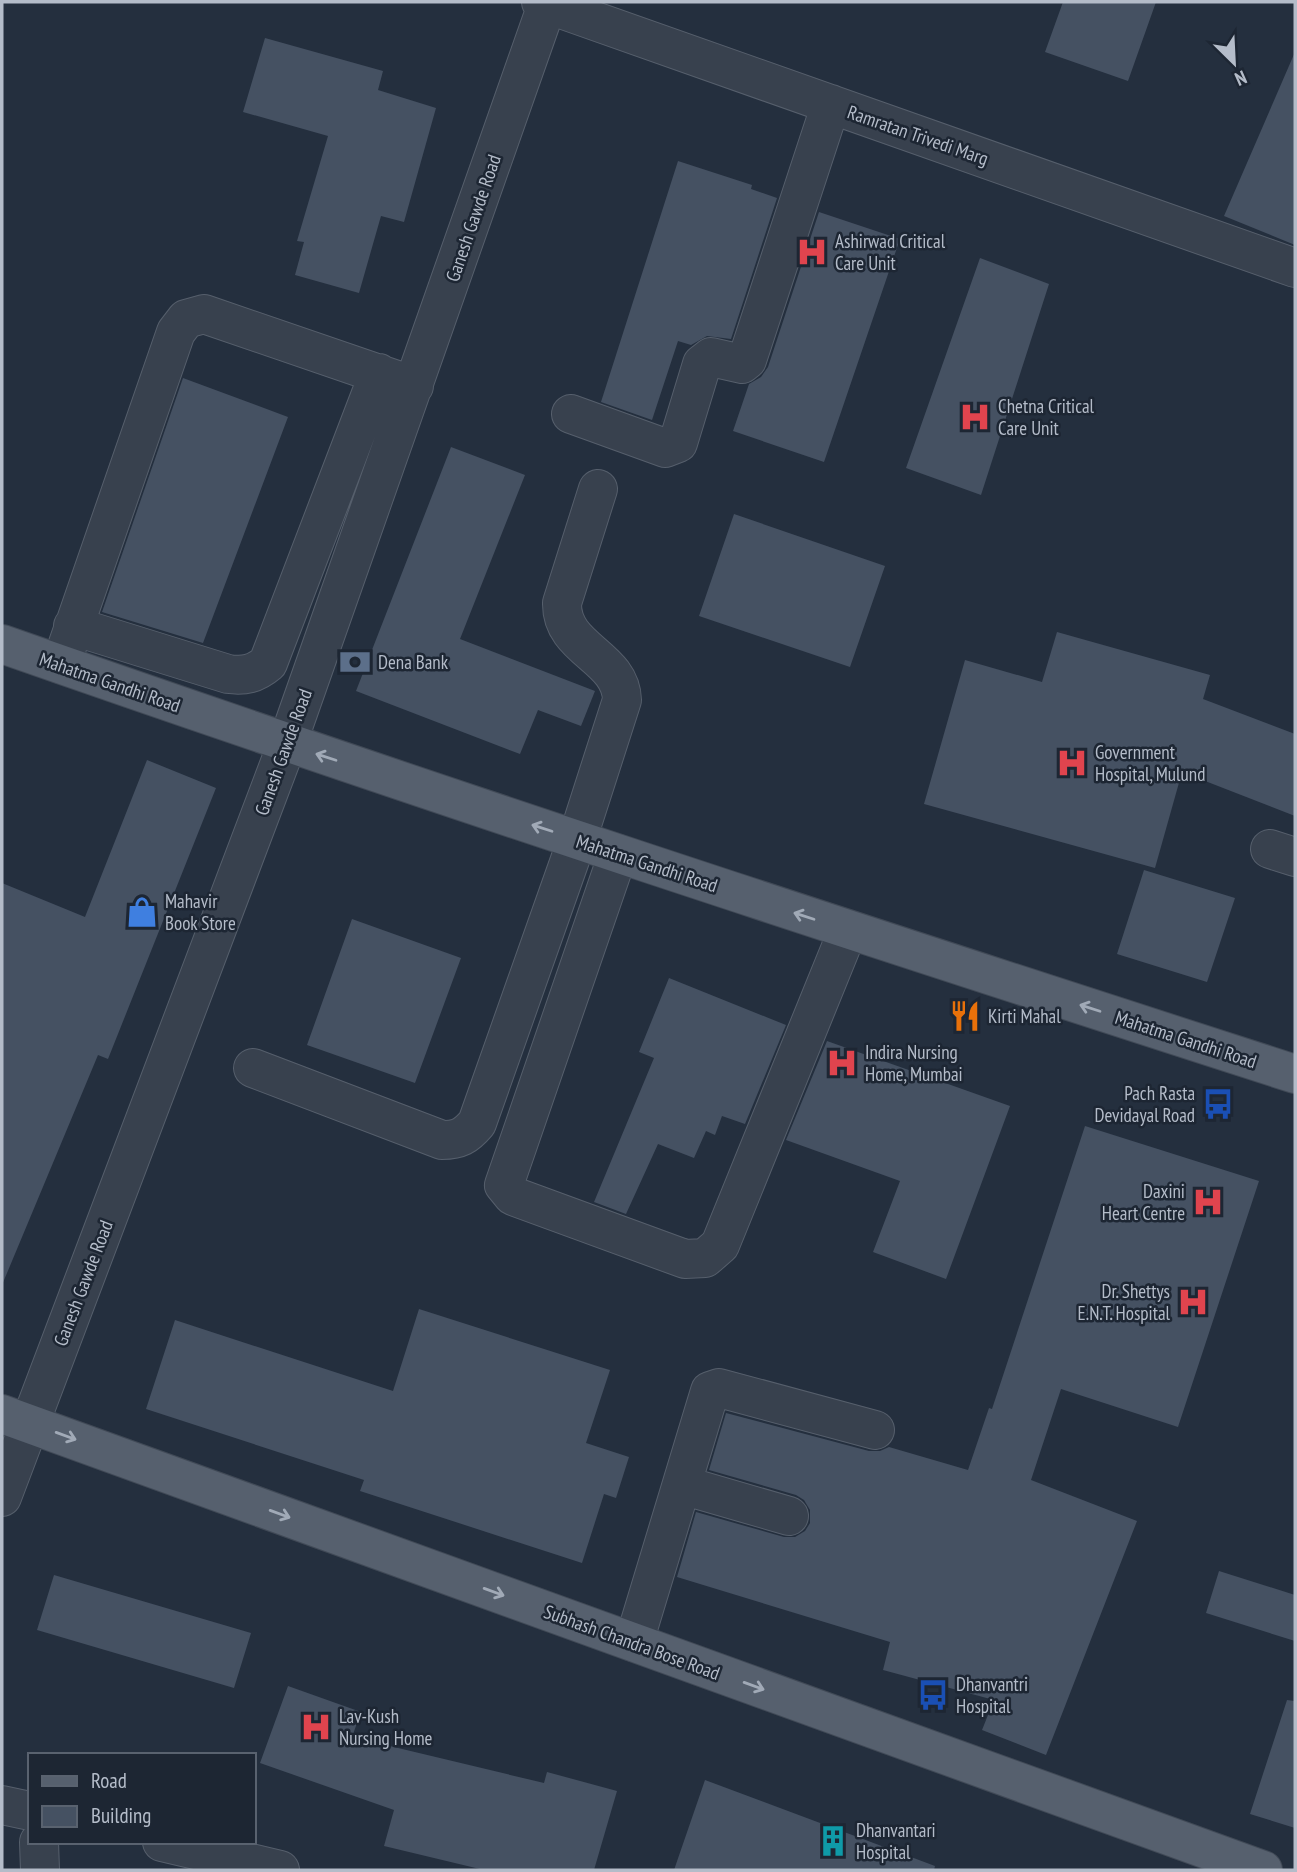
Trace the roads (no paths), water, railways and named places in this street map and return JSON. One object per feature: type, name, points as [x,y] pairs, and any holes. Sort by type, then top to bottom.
[{"type":"main road","name":"Mahatma Gandhi Road","points":[[2,644],[287,744],[1295,1074]]},
{"type":"main road","name":"Subhash Chandra Bose Road","points":[[16,1418],[1263,1870]]},
{"type":"street","name":"Ramratan Trivedi Marg","points":[[546,2],[1295,268]]},
{"type":"street","name":"Ganesh Gawde Road","points":[[2,1497],[16,1418],[287,744],[396,379],[546,2]]},
{"type":"street","points":[[571,414],[664,448],[678,443],[702,363],[711,357],[743,364],[747,360],[831,104]]},
{"type":"street","points":[[61,664],[73,626],[176,332],[186,319],[204,314],[396,379],[268,663],[257,672],[242,676],[228,674],[73,626]]},
{"type":"street","points":[[253,1068],[442,1140],[457,1140],[468,1134],[477,1123],[577,840],[622,700],[621,686],[615,675],[569,632],[562,619],[562,603],[598,489]]},
{"type":"street","points":[[618,854],[504,1185],[513,1196],[685,1259],[705,1258],[720,1245],[849,930]]},
{"type":"street","points":[[634,1642],[710,1391],[719,1388],[876,1430]]},
{"type":"street","points":[[682,1485],[789,1516]]},
{"type":"street","points":[[2,1805],[28,1811]]},
{"type":"street","points":[[39,1844],[40,1870]]},
{"type":"street","points":[[170,1844],[280,1870]]},
{"type":"place","name":"Ashirwad Critical Care Unit","points":[[812,252]]},
{"type":"place","name":"Chetna Critical Care Unit","points":[[975,417]]},
{"type":"place","name":"Dena Bank","points":[[355,662]]},
{"type":"place","name":"Government Hospital, Mulund","points":[[1072,763]]},
{"type":"place","name":"Mahavir Book Store","points":[[142,912]]},
{"type":"place","name":"Kirti Mahal","points":[[965,1016]]},
{"type":"place","name":"Indira Nursing Home, Mumbai","points":[[842,1063]]},
{"type":"place","name":"Pach Rasta Devidayal Road","points":[[1218,1104]]},
{"type":"place","name":"Daxini Heart Centre","points":[[1208,1202]]},
{"type":"place","name":"Dr. Shettys E.N.T. Hospital","points":[[1193,1302]]},
{"type":"place","name":"Dhanvantri Hospital","points":[[933,1695]]},
{"type":"place","name":"Lav-Kush Nursing Home","points":[[316,1727]]},
{"type":"place","name":"Dhanvantari Hospital","points":[[833,1841]]}]
